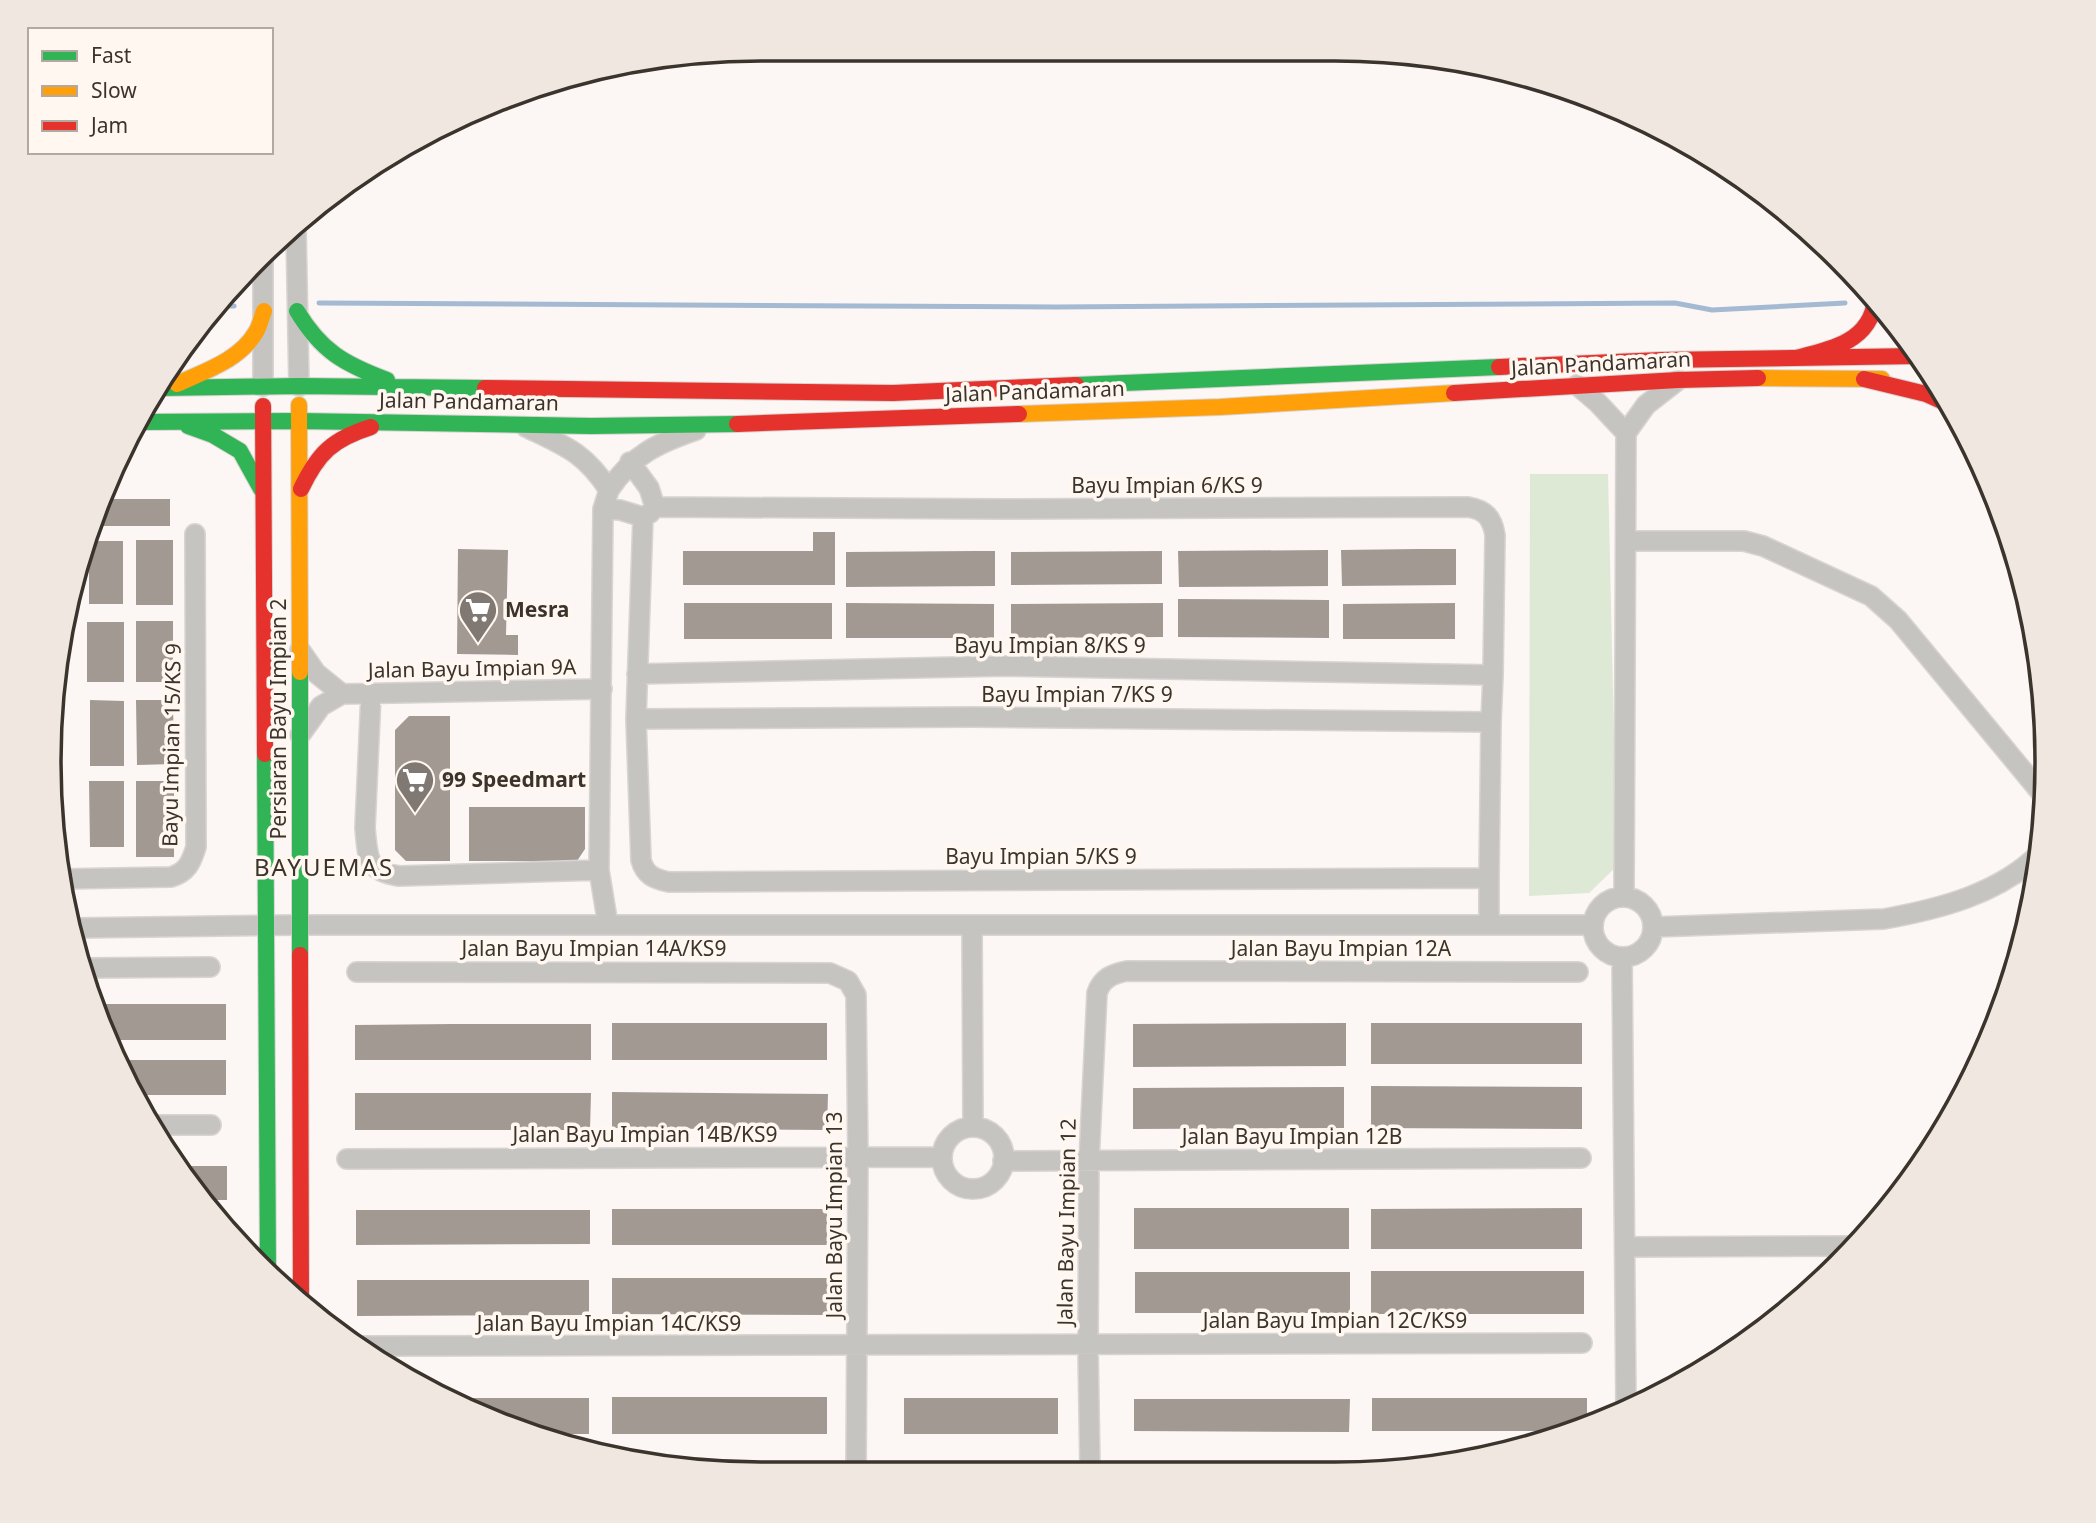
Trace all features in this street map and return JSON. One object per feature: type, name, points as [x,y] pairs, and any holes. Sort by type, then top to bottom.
[{"type":"main road","points":[[171,385],[226,360],[243,348],[256,333],[264,310]]},
{"type":"main road","points":[[297,311],[310,334],[327,351],[351,367],[411,388]]},
{"type":"main road","points":[[1796,358],[1848,345],[1864,329],[1872,313]]},
{"type":"main road","name":"Jalan Pandamaran","points":[[169,388],[299,386],[893,393],[1661,360],[1905,356]]},
{"type":"main road","points":[[1864,379],[1932,397]]},
{"type":"main road","name":"Jalan Pandamaran","points":[[149,422],[714,425],[1220,407],[1678,380],[1921,379]]},
{"type":"main road","name":"Persiaran Bayu Impian 2","points":[[263,386],[268,1259]]},
{"type":"main road","name":"Persiaran Bayu Impian 2","points":[[299,386],[301,1289]]},
{"type":"main road","points":[[175,422],[213,435],[240,451],[264,494]]},
{"type":"main road","points":[[299,493],[312,466],[326,447],[351,432],[393,422]]},
{"type":"street","points":[[296,239],[299,386]]},
{"type":"street","points":[[263,386],[264,268]]},
{"type":"street","points":[[1624,897],[1626,433],[1646,405],[1678,380]]},
{"type":"street","points":[[1577,385],[1626,433]]},
{"type":"street","points":[[518,424],[575,452],[594,467],[609,489]]},
{"type":"street","points":[[608,925],[599,870],[603,509],[609,489],[630,462],[660,444],[714,425]]},
{"type":"street","points":[[630,462],[649,488],[636,719]]},
{"type":"street","points":[[603,509],[649,512]]},
{"type":"street","name":"Bayu Impian 6/KS 9","points":[[649,512],[1479,509],[1489,516],[1495,535],[1493,675]]},
{"type":"street","name":"Bayu Impian 15/KS 9","points":[[72,879],[171,877],[182,873],[192,863],[196,847],[195,534]]},
{"type":"street","points":[[1627,541],[1744,541],[1763,546],[1871,596],[1898,620],[2034,784]]},
{"type":"street","name":"Jalan Bayu Impian 9A","points":[[300,650],[316,673],[342,694]]},
{"type":"street","name":"Bayu Impian 8/KS 9","points":[[637,674],[1006,666],[1493,675]]},
{"type":"street","points":[[1489,925],[1493,675]]},
{"type":"street","name":"Jalan Bayu Impian 9A","points":[[300,735],[321,706],[342,694],[602,689]]},
{"type":"street","points":[[371,694],[365,828],[372,864],[381,873],[399,876],[599,870]]},
{"type":"street","name":"Bayu Impian 7/KS 9","points":[[636,719],[987,717],[1491,722]]},
{"type":"street","name":"Bayu Impian 5/KS 9","points":[[636,719],[641,860],[647,874],[657,880],[1489,877]]},
{"type":"street","points":[[1654,927],[1884,919],[1963,899],[2002,883],[2027,863]]},
{"type":"street","points":[[1624,897],[1641,903],[1652,918],[1654,927],[1652,937],[1641,952],[1622,958],[1613,956],[1598,944],[1593,925],[1595,916],[1606,902],[1624,897]]},
{"type":"street","points":[[82,928],[266,925],[1593,925]]},
{"type":"street","points":[[972,925],[974,1127]]},
{"type":"street","points":[[1622,958],[1626,1398]]},
{"type":"street","points":[[92,968],[210,967]]},
{"type":"street","name":"Jalan Bayu Impian 12A","points":[[1106,978],[1113,973],[1127,971],[1578,972]]},
{"type":"street","name":"Jalan Bayu Impian 14A/KS9","points":[[357,972],[830,973]]},
{"type":"street","name":"Jalan Bayu Impian 13","points":[[830,973],[848,981],[856,995],[856,1462]]},
{"type":"street","name":"Jalan Bayu Impian 12","points":[[1090,1462],[1089,1161],[1097,993],[1106,978]]},
{"type":"street","points":[[163,1125],[211,1125]]},
{"type":"street","points":[[974,1127],[984,1129],[996,1138],[1003,1161],[1000,1172],[992,1181],[982,1187],[971,1188],[959,1185],[950,1178],[942,1157],[949,1138],[960,1130],[974,1127]]},
{"type":"street","name":"Jalan Bayu Impian 14B/KS9","points":[[347,1159],[942,1157]]},
{"type":"street","name":"Jalan Bayu Impian 12B","points":[[1003,1161],[1581,1158]]},
{"type":"street","points":[[1625,1247],[1840,1246]]},
{"type":"street","name":"Jalan Bayu Impian 12C/KS9","points":[[857,1345],[1088,1347],[1582,1343]]},
{"type":"street","name":"Jalan Bayu Impian 14C/KS9","points":[[375,1346],[857,1345]]},
{"type":"green space","points":[[1530,474],[1608,474],[1617,866],[1589,893],[1529,896]]},
{"type":"building","points":[[113,499],[170,499],[170,526],[102,526]]},
{"type":"building","points":[[813,532],[835,532],[835,585],[683,585],[683,551],[813,551]]},
{"type":"building","points":[[136,540],[173,540],[173,605],[136,605]]},
{"type":"building","points":[[97,541],[123,541],[123,604],[89,604],[89,566]]},
{"type":"building","points":[[458,549],[508,550],[506,635],[518,635],[518,655],[457,654]]},
{"type":"building","points":[[1456,549],[1456,585],[1342,586],[1341,550]]},
{"type":"building","points":[[1328,550],[1328,586],[1179,587],[1178,551]]},
{"type":"building","points":[[995,551],[995,586],[846,587],[846,552]]},
{"type":"building","points":[[1162,551],[1162,584],[1011,585],[1011,552]]},
{"type":"building","points":[[1178,599],[1329,600],[1329,638],[1178,637]]},
{"type":"building","points":[[684,603],[832,603],[832,639],[684,639]]},
{"type":"building","points":[[846,603],[994,604],[994,638],[846,638]]},
{"type":"building","points":[[1163,603],[1163,637],[1011,638],[1011,604]]},
{"type":"building","points":[[1455,603],[1455,639],[1343,639],[1343,604]]},
{"type":"building","points":[[136,621],[173,621],[173,682],[136,682]]},
{"type":"building","points":[[87,622],[124,622],[124,682],[87,682]]},
{"type":"building","points":[[90,700],[124,701],[124,766],[90,766]]},
{"type":"building","points":[[136,700],[173,700],[174,764],[137,765]]},
{"type":"building","points":[[409,716],[450,716],[450,861],[406,861],[395,850],[395,730]]},
{"type":"building","points":[[89,781],[124,781],[124,847],[90,847]]},
{"type":"building","points":[[136,781],[174,781],[174,857],[136,857]]},
{"type":"building","points":[[469,807],[585,807],[585,849],[577,861],[469,861]]},
{"type":"building","points":[[105,1004],[226,1004],[226,1040],[120,1040]]},
{"type":"building","points":[[612,1023],[827,1023],[827,1060],[612,1060]]},
{"type":"building","points":[[1346,1023],[1346,1066],[1133,1067],[1133,1024]]},
{"type":"building","points":[[1371,1023],[1582,1023],[1582,1064],[1371,1064]]},
{"type":"building","points":[[591,1024],[591,1060],[355,1060],[355,1025]]},
{"type":"building","points":[[128,1060],[226,1060],[226,1095],[146,1095]]},
{"type":"building","points":[[1371,1086],[1582,1087],[1582,1129],[1371,1128]]},
{"type":"building","points":[[1344,1087],[1344,1128],[1133,1129],[1133,1088]]},
{"type":"building","points":[[612,1092],[828,1094],[827,1130],[612,1128]]},
{"type":"building","points":[[355,1093],[591,1093],[590,1130],[355,1130]]},
{"type":"building","points":[[190,1166],[227,1166],[227,1200],[216,1200]]},
{"type":"building","points":[[1134,1208],[1349,1208],[1349,1249],[1134,1249]]},
{"type":"building","points":[[1582,1208],[1582,1249],[1371,1249],[1371,1209]]},
{"type":"building","points":[[612,1209],[827,1209],[827,1245],[612,1245]]},
{"type":"building","points":[[356,1210],[590,1210],[590,1244],[356,1245]]},
{"type":"building","points":[[1371,1271],[1584,1271],[1584,1314],[1371,1314]]},
{"type":"building","points":[[1135,1272],[1350,1272],[1350,1313],[1135,1313]]},
{"type":"building","points":[[612,1278],[828,1278],[828,1315],[612,1314]]},
{"type":"building","points":[[357,1280],[589,1280],[589,1315],[357,1316]]},
{"type":"building","points":[[612,1397],[827,1397],[827,1434],[612,1434]]},
{"type":"building","points":[[471,1398],[589,1398],[589,1434],[566,1434],[536,1425]]},
{"type":"building","points":[[904,1398],[1058,1398],[1058,1434],[904,1434]]},
{"type":"building","points":[[1372,1398],[1587,1398],[1587,1414],[1540,1431],[1372,1431]]},
{"type":"building","points":[[1134,1399],[1350,1399],[1349,1432],[1134,1431]]},
{"type":"building","points":[[903,1461],[1059,1461],[1059,1462]]},
{"type":"waterway","points":[[319,303],[1056,307],[1675,303],[1712,310],[1845,303]]},
{"type":"traffic: fast","points":[[297,311],[315,336],[335,354],[346,362],[387,380]]},
{"type":"traffic: fast","points":[[1076,385],[1499,367]]},
{"type":"traffic: fast","points":[[169,388],[485,388]]},
{"type":"traffic: fast","points":[[149,422],[299,421],[591,426],[737,424]]},
{"type":"traffic: fast","points":[[188,426],[213,435],[240,451],[261,489]]},
{"type":"traffic: fast","points":[[300,672],[300,955]]},
{"type":"traffic: fast","points":[[265,754],[268,1259]]},
{"type":"traffic: slow","points":[[177,384],[221,364],[241,350],[259,327],[264,311]]},
{"type":"traffic: slow","points":[[1758,378],[1882,379]]},
{"type":"traffic: slow","points":[[1019,414],[1220,407],[1454,393]]},
{"type":"traffic: slow","points":[[299,405],[300,672]]},
{"type":"traffic: jam","points":[[1796,358],[1846,342],[1857,335],[1872,314]]},
{"type":"traffic: jam","points":[[1499,367],[1661,360],[1905,356]]},
{"type":"traffic: jam","points":[[1454,393],[1758,378]]},
{"type":"traffic: jam","points":[[1864,379],[1932,397]]},
{"type":"traffic: jam","points":[[485,388],[893,393],[1076,385]]},
{"type":"traffic: jam","points":[[263,406],[265,754]]},
{"type":"traffic: jam","points":[[737,424],[1019,414]]},
{"type":"traffic: jam","points":[[301,489],[328,449],[346,437],[371,427]]},
{"type":"traffic: jam","points":[[300,955],[301,1289]]},
{"type":"place","name":"Mesra","points":[[478,644]]},
{"type":"place","name":"99 Speedmart","points":[[415,814]]},
{"type":"district","name":"BAYUEMAS","points":[[324,868]]}]
